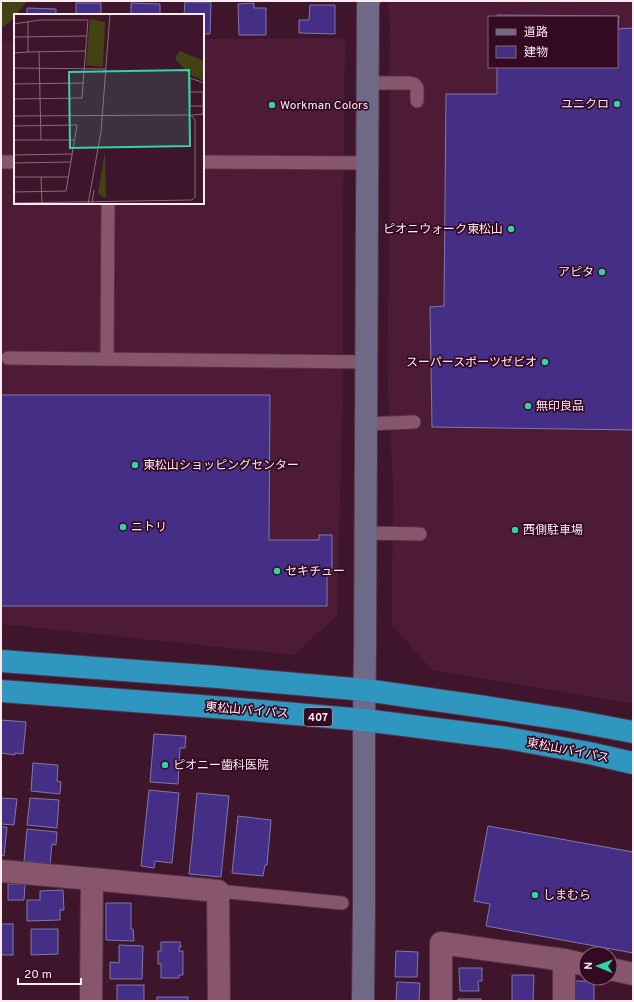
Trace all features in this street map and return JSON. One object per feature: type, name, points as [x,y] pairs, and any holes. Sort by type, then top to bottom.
[{"type":"highway","points":[[1,661],[218,677],[365,690],[554,717],[633,732]]},
{"type":"highway","name":"東松山バイパス","points":[[1,691],[364,720],[507,738],[589,753],[633,763]]},
{"type":"street","points":[[363,1001],[366,424],[358,361],[368,163],[369,1]]},
{"type":"street","points":[[1,871],[218,891],[219,1001]]},
{"type":"street","points":[[92,879],[92,1001]]},
{"type":"street","points":[[441,1001],[442,943],[578,963]]},
{"type":"street","points":[[564,960],[564,1001]]},
{"type":"street","points":[[618,971],[633,974]]},
{"type":"lane","points":[[368,83],[414,84],[417,88],[417,101]]},
{"type":"lane","points":[[1,162],[14,162]]},
{"type":"lane","points":[[204,162],[368,163]]},
{"type":"lane","points":[[107,359],[108,204]]},
{"type":"lane","points":[[8,358],[358,361]]},
{"type":"lane","points":[[366,424],[414,422]]},
{"type":"lane","points":[[366,533],[420,534]]},
{"type":"lane","points":[[218,891],[342,903]]},
{"type":"shaded area","points":[[1,1],[27,1],[17,14],[14,14],[12,20],[1,29]]},
{"type":"shaded area","name":"ピオニウォーク東松山","points":[[388,1],[633,1],[633,704],[432,670],[392,625],[393,483],[388,391],[390,24]]},
{"type":"shaded area","points":[[345,38],[343,380],[337,616],[294,655],[1,624],[1,41],[14,41],[14,204],[204,204],[204,39]]},
{"type":"building","points":[[185,2],[211,2],[210,34],[204,34],[204,14],[184,14]]},
{"type":"building","points":[[76,3],[101,3],[101,14],[76,14]]},
{"type":"building","points":[[131,3],[160,4],[160,14],[131,14]]},
{"type":"building","points":[[254,3],[254,8],[266,8],[266,35],[239,35],[238,4]]},
{"type":"building","points":[[310,5],[335,5],[335,34],[299,33],[299,20],[309,20]]},
{"type":"building","points":[[27,8],[56,9],[56,14],[27,14]]},
{"type":"building","points":[[497,15],[619,16],[618,29],[618,16]]},
{"type":"building","points":[[633,28],[633,430],[432,427],[430,307],[444,306],[446,94],[497,94],[497,68],[618,68],[618,29]]},
{"type":"building","name":"東松山ショッピングセンター","points":[[1,395],[270,395],[269,540],[319,540],[319,535],[332,535],[332,576],[327,576],[327,606],[1,606]]},
{"type":"building","points":[[1,720],[26,722],[23,754],[15,753],[15,755],[1,753]]},
{"type":"building","name":"ピオニー歯科医院","points":[[154,734],[186,736],[185,748],[180,748],[178,784],[150,782]]},
{"type":"building","points":[[33,763],[58,765],[57,781],[61,782],[60,794],[31,791]]},
{"type":"building","points":[[149,790],[179,793],[172,863],[155,861],[154,868],[141,866]]},
{"type":"building","points":[[197,793],[229,796],[221,877],[189,874]]},
{"type":"building","points":[[1,798],[17,799],[14,825],[1,824]]},
{"type":"building","points":[[30,798],[59,800],[57,828],[27,825]]},
{"type":"building","points":[[238,816],[271,820],[267,865],[265,865],[263,876],[232,873]]},
{"type":"building","points":[[488,826],[633,852],[633,953],[618,950],[618,946],[595,946],[486,926],[490,904],[474,901]]},
{"type":"building","points":[[1,827],[7,827],[4,856],[1,855]]},
{"type":"building","points":[[27,829],[57,832],[56,845],[52,844],[50,864],[24,861]]},
{"type":"building","points":[[8,884],[25,884],[24,900],[8,900]]},
{"type":"building","points":[[63,890],[64,910],[60,910],[60,920],[27,921],[27,900],[40,900],[40,891]]},
{"type":"building","points":[[106,903],[131,903],[131,929],[133,929],[134,941],[106,940]]},
{"type":"building","points":[[1,924],[13,924],[13,955],[1,955]]},
{"type":"building","points":[[31,929],[58,929],[58,954],[31,955]]},
{"type":"building","points":[[161,942],[180,942],[181,947],[179,947],[179,951],[183,951],[183,975],[179,975],[179,978],[161,978],[161,964],[158,964],[158,951],[161,951]]},
{"type":"building","points":[[119,945],[143,946],[142,979],[110,979],[110,962],[119,963]]},
{"type":"building","points":[[396,951],[418,952],[417,977],[395,977]]},
{"type":"building","points":[[459,968],[482,968],[482,981],[478,981],[479,991],[460,991]]},
{"type":"building","points":[[512,975],[534,975],[533,1001],[512,1001]]},
{"type":"building","points":[[575,981],[578,981],[578,986],[594,986],[594,1001],[575,1001]]},
{"type":"building","points":[[397,982],[420,983],[419,1001],[396,1001]]},
{"type":"building","points":[[117,985],[144,985],[144,1001],[117,1001]]},
{"type":"building","points":[[157,997],[188,997],[188,1001],[157,1001]]},
{"type":"building","points":[[458,999],[481,999],[481,1001],[458,1001]]},
{"type":"place","name":"ユニクロ","points":[[617,104]]},
{"type":"place","name":"Workman Colors","points":[[272,105]]},
{"type":"place","name":"ピオニウォーク東松山","points":[[511,229]]},
{"type":"place","name":"アピタ","points":[[602,272]]},
{"type":"place","name":"スーパースポーツゼビオ","points":[[545,362]]},
{"type":"place","name":"無印良品","points":[[528,406]]},
{"type":"place","name":"東松山ショッピングセンター","points":[[135,465]]},
{"type":"place","name":"ニトリ","points":[[123,527]]},
{"type":"place","name":"西側駐車場","points":[[515,530]]},
{"type":"place","name":"セキチュー","points":[[277,571]]},
{"type":"place","name":"ピオニー歯科医院","points":[[165,765]]},
{"type":"place","name":"しまむら","points":[[535,895]]}]
